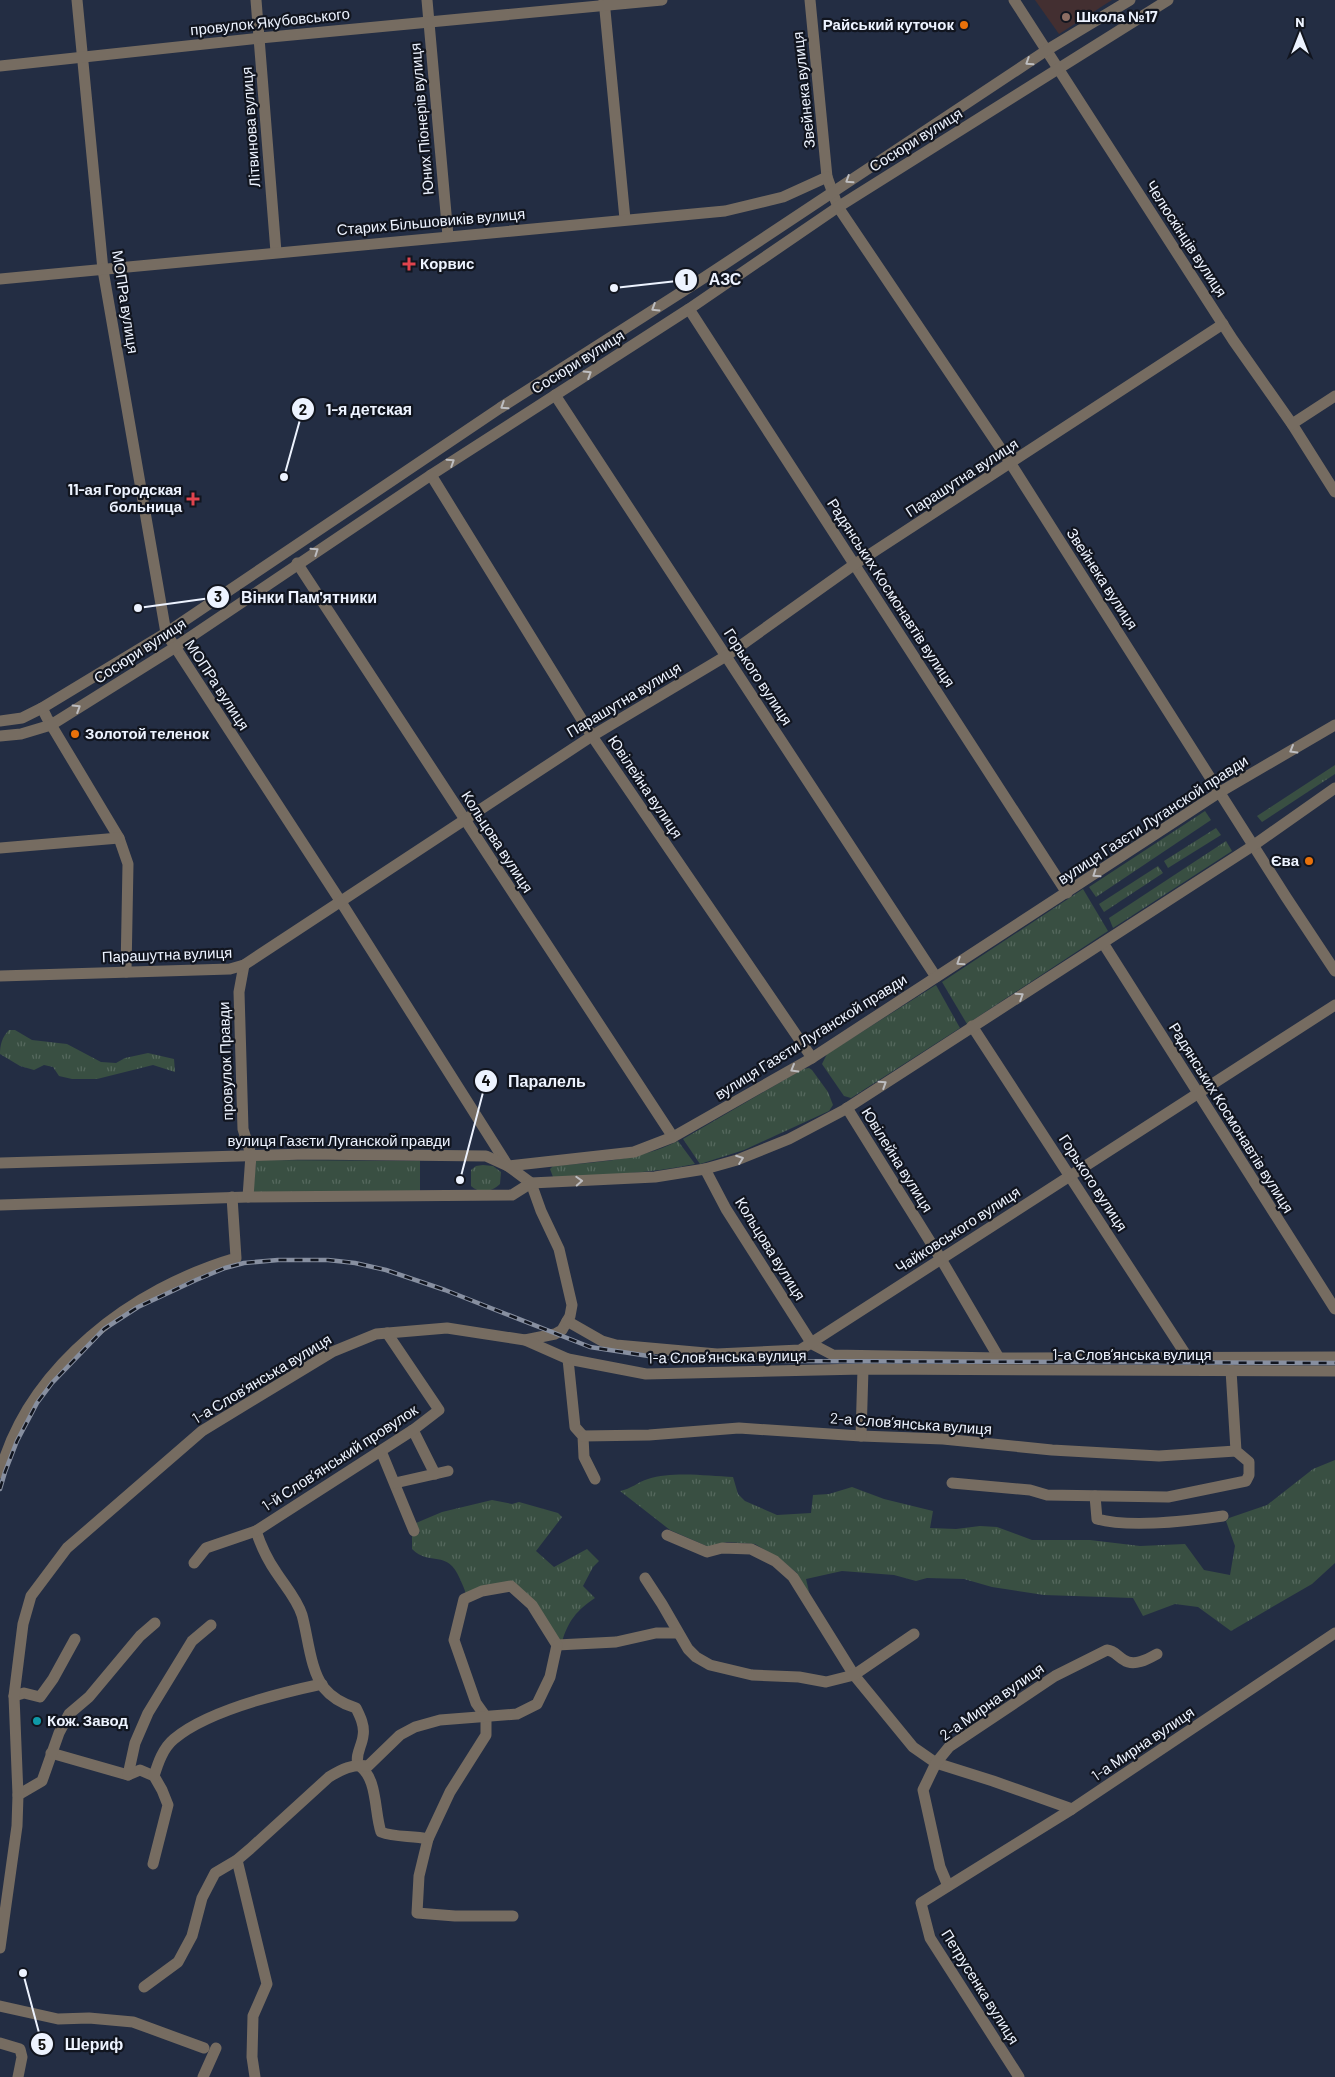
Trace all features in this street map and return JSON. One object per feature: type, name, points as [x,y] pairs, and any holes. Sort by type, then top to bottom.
[{"type":"street","name":"МОПРа вулиця","points":[[77,0],[103,270],[170,641],[341,902],[508,1166]]},
{"type":"street","name":"Літвинова вулиця","points":[[256,0],[276,252]]},
{"type":"street","name":"Юних Піонерів вулиця","points":[[427,0],[448,236]]},
{"type":"street","name":"провулок Якубовського","points":[[0,66],[604,3],[662,0]]},
{"type":"street","name":"Звейнека вулиця","points":[[810,0],[828,177]]},
{"type":"street","name":"Челюскінців вулиця","points":[[1014,0],[1223,324],[1292,424],[1335,492]]},
{"type":"street","name":"Сосюри вулиця","points":[[0,736],[21,734],[51,725],[500,408],[702,279],[1047,50],[1130,0]]},
{"type":"street","name":"Сосюри вулиця","points":[[0,721],[22,718],[170,641],[297,563],[689,309],[838,207],[1058,67],[1168,0]]},
{"type":"street","points":[[604,3],[625,219]]},
{"type":"street","points":[[828,177],[838,207]]},
{"type":"street","name":"Старих Більшовиків вулиця","points":[[0,279],[725,211],[783,198],[828,177]]},
{"type":"street","name":"Звейнека вулиця","points":[[838,207],[1011,464],[1286,898],[1335,971]]},
{"type":"street","name":"Радянських Космонавтів вулиця","points":[[689,309],[1067,893]]},
{"type":"street","name":"Парашутна вулиця","points":[[0,976],[230,970],[244,965],[592,736],[726,656],[855,564],[1223,324]]},
{"type":"street","name":"Горького вулиця","points":[[554,395],[936,977]]},
{"type":"street","points":[[1292,424],[1335,396]]},
{"type":"street","name":"Ювілейна вулиця","points":[[431,475],[592,736],[812,1058]]},
{"type":"street","name":"Кольцова вулиця","points":[[297,563],[673,1137]]},
{"type":"street","points":[[42,708],[119,838],[128,864],[126,972]]},
{"type":"street","name":"вулиця Газєти Луганской правди","points":[[0,1163],[306,1154],[486,1156],[508,1166],[634,1152],[673,1137],[812,1058],[1220,792],[1335,725]]},
{"type":"street","points":[[0,1205],[232,1197],[449,1197],[512,1195],[530,1183],[656,1177],[705,1169],[737,1160],[789,1139],[847,1108],[1254,845],[1335,788]]},
{"type":"street","points":[[0,848],[119,838]]},
{"type":"street","name":"Радянських Космонавтів вулиця","points":[[1103,943],[1335,1309]]},
{"type":"street","name":"провулок Правди","points":[[244,965],[239,992],[243,1120],[245,1138],[251,1156],[248,1197]]},
{"type":"street","name":"Чайковського вулиця","points":[[568,1321],[602,1341],[616,1345],[717,1354],[773,1353],[800,1350],[1335,1005]]},
{"type":"street","name":"Горького вулиця","points":[[972,1026],[1188,1358]]},
{"type":"street","name":"Ювілейна вулиця","points":[[847,1108],[941,1258],[999,1358]]},
{"type":"street","points":[[508,1166],[530,1183],[559,1250],[572,1305],[568,1321],[562,1330],[555,1334],[525,1340]]},
{"type":"street","name":"Кольцова вулиця","points":[[705,1169],[726,1209],[812,1344]]},
{"type":"street","points":[[0,1473],[15,1433],[37,1395],[58,1368],[100,1328],[124,1309],[199,1270],[236,1258],[232,1197]]},
{"type":"street","name":"1-а Слов’янська вулиця","points":[[0,1948],[17,1826],[18,1796],[14,1696],[23,1625],[31,1596],[67,1548],[202,1431],[332,1352],[376,1334],[447,1328],[525,1340],[568,1359],[646,1374],[863,1369],[1335,1371]]},
{"type":"street","name":"1-й Слов’янський провулок","points":[[194,1563],[206,1548],[256,1531],[413,1430],[439,1410],[387,1333]]},
{"type":"street","points":[[812,1344],[833,1355],[999,1358],[1335,1357]]},
{"type":"street","points":[[568,1359],[575,1427],[583,1436],[584,1457],[595,1479]]},
{"type":"street","points":[[861,1436],[863,1369]]},
{"type":"street","points":[[952,1483],[1030,1490],[1047,1495],[1168,1497],[1246,1481],[1249,1475],[1249,1462],[1236,1451],[1232,1370]]},
{"type":"street","name":"2-а Слов’янська вулиця","points":[[583,1436],[649,1435],[739,1428],[943,1439],[1052,1450],[1160,1456],[1236,1451]]},
{"type":"street","points":[[413,1430],[435,1474]]},
{"type":"street","points":[[381,1451],[414,1530]]},
{"type":"street","points":[[395,1483],[448,1471]]},
{"type":"street","points":[[1095,1496],[1097,1519],[1112,1523],[1191,1520],[1223,1516]]},
{"type":"street","points":[[256,1531],[261,1546],[276,1572],[289,1588],[302,1613],[307,1644],[322,1684],[342,1704],[356,1708],[361,1719],[364,1735],[356,1759],[358,1764],[366,1769],[381,1832],[390,1836],[415,1836],[428,1839]]},
{"type":"street","points":[[667,1535],[707,1552],[722,1548],[751,1549],[775,1561],[793,1578],[854,1675],[913,1746],[936,1763],[993,1781],[1072,1810]]},
{"type":"street","points":[[645,1578],[688,1649],[696,1657],[710,1665],[731,1671],[752,1675],[799,1676],[826,1682],[854,1675],[914,1634]]},
{"type":"street","points":[[144,1987],[178,1962],[192,1936],[202,1898],[215,1873],[237,1860],[329,1777],[344,1768],[358,1764],[368,1766],[400,1735],[415,1727],[440,1720],[486,1717],[517,1714],[537,1704],[550,1677],[557,1645],[532,1605],[511,1586],[482,1592],[464,1600],[454,1640],[476,1703],[486,1717],[486,1735],[450,1792],[428,1839],[419,1876],[417,1913],[455,1916],[513,1916]]},
{"type":"street","points":[[18,1796],[42,1782],[51,1753],[69,1714],[89,1697],[140,1636],[155,1623]]},
{"type":"street","points":[[128,1775],[140,1728],[192,1641],[212,1625]]},
{"type":"street","points":[[557,1645],[616,1642],[656,1633],[677,1633]]},
{"type":"street","name":"1-а Мирна вулиця","points":[[965,1876],[1072,1810],[1335,1633]]},
{"type":"street","points":[[14,1696],[24,1693],[40,1697],[54,1678],[75,1639]]},
{"type":"street","name":"2-а Мирна вулиця","points":[[948,1886],[940,1867],[924,1790],[936,1763],[949,1747],[1068,1668],[1107,1650],[1114,1651],[1125,1661],[1132,1663],[1144,1661],[1158,1654]]},
{"type":"street","points":[[154,1776],[160,1760],[170,1744],[195,1726],[240,1706],[291,1690],[322,1684]]},
{"type":"street","points":[[51,1753],[128,1775],[140,1770],[154,1776],[168,1805],[153,1864]]},
{"type":"street","points":[[237,1860],[267,1984],[253,2016],[252,2057],[255,2077]]},
{"type":"street","name":"Петрусенка вулиця","points":[[965,1876],[920,1903],[930,1938],[1019,2077]]},
{"type":"street","points":[[0,2006],[58,2019],[90,2018],[133,2022],[210,2048],[203,2077]]},
{"type":"street","points":[[0,2043],[20,2049],[22,2057],[18,2077]]},
{"type":"shaded area","name":"Школа №17","points":[[1035,0],[1112,0],[1059,34]]},
{"type":"green space","points":[[1335,765],[1335,774],[1262,822],[1257,816]]},
{"type":"green space","points":[[1205,811],[1211,820],[1096,897],[1089,887]]},
{"type":"green space","points":[[1216,828],[1221,835],[1168,868],[1164,861]]},
{"type":"green space","points":[[1226,841],[1232,851],[1113,928],[1109,918]]},
{"type":"green space","points":[[1158,866],[1163,873],[1104,912],[1099,904]]},
{"type":"green space","points":[[1083,889],[1108,931],[967,1024],[942,982]]},
{"type":"green space","points":[[936,985],[960,1028],[851,1098],[844,1096],[822,1064],[827,1054]]},
{"type":"green space","points":[[9,1030],[15,1030],[32,1040],[67,1044],[101,1062],[116,1063],[125,1058],[148,1053],[174,1059],[175,1072],[153,1065],[97,1079],[72,1079],[59,1076],[53,1067],[44,1065],[34,1070],[20,1066],[0,1054],[2,1041]]},
{"type":"green space","points":[[809,1068],[828,1092],[833,1105],[829,1111],[744,1150],[700,1164],[683,1139],[803,1069]]},
{"type":"green space","points":[[678,1141],[695,1164],[642,1172],[553,1177],[550,1169],[553,1166],[632,1157],[663,1148]]},
{"type":"green space","points":[[256,1160],[420,1161],[420,1193],[253,1194]]},
{"type":"green space","points":[[476,1166],[493,1166],[501,1172],[500,1184],[486,1191],[474,1189],[471,1186],[471,1170]]},
{"type":"green space","points":[[1335,1460],[1335,1563],[1312,1584],[1231,1631],[1198,1607],[1175,1604],[1143,1616],[1133,1598],[1044,1595],[992,1587],[964,1579],[927,1578],[916,1581],[894,1575],[842,1571],[806,1579],[811,1600],[797,1573],[780,1559],[755,1544],[727,1542],[709,1547],[670,1530],[620,1491],[648,1479],[668,1475],[733,1477],[738,1494],[745,1501],[777,1515],[811,1513],[813,1495],[829,1494],[852,1487],[884,1499],[933,1511],[930,1528],[997,1527],[1032,1540],[1090,1540],[1140,1546],[1185,1544],[1204,1570],[1230,1575],[1235,1546],[1226,1521],[1229,1518],[1267,1505],[1313,1469]]},
{"type":"green space","points":[[492,1500],[512,1504],[519,1502],[558,1513],[562,1517],[536,1551],[554,1567],[587,1549],[599,1561],[593,1567],[583,1586],[595,1598],[574,1617],[567,1628],[562,1642],[558,1640],[511,1581],[466,1595],[460,1579],[450,1564],[425,1557],[412,1549],[412,1535],[420,1533],[416,1523],[442,1512]]},
{"type":"railway","points":[[0,1489],[17,1441],[37,1403],[52,1383],[104,1329],[138,1307],[196,1280],[225,1268],[244,1263],[278,1260],[328,1260],[355,1263],[386,1270],[445,1290],[590,1347],[655,1357],[789,1361],[1335,1363]]},
{"type":"place","name":"Школа №17","points":[[1066,17]]},
{"type":"place","name":"Райський куточок","points":[[964,25]]},
{"type":"place","name":"Корвис","points":[[409,264]]},
{"type":"place","name":"АЗС","points":[[614,288]]},
{"type":"place","name":"1-я детская","points":[[284,477]]},
{"type":"place","name":"11-ая Городская больница","points":[[193,499]]},
{"type":"place","name":"Вінки Пам'ятники","points":[[138,608]]},
{"type":"place","name":"Золотой теленок","points":[[75,734]]},
{"type":"place","name":"Єва","points":[[1309,861]]},
{"type":"place","name":"Паралель","points":[[460,1180]]},
{"type":"place","name":"Кож. Завод","points":[[37,1721]]},
{"type":"place","name":"Шериф","points":[[23,1973]]}]
